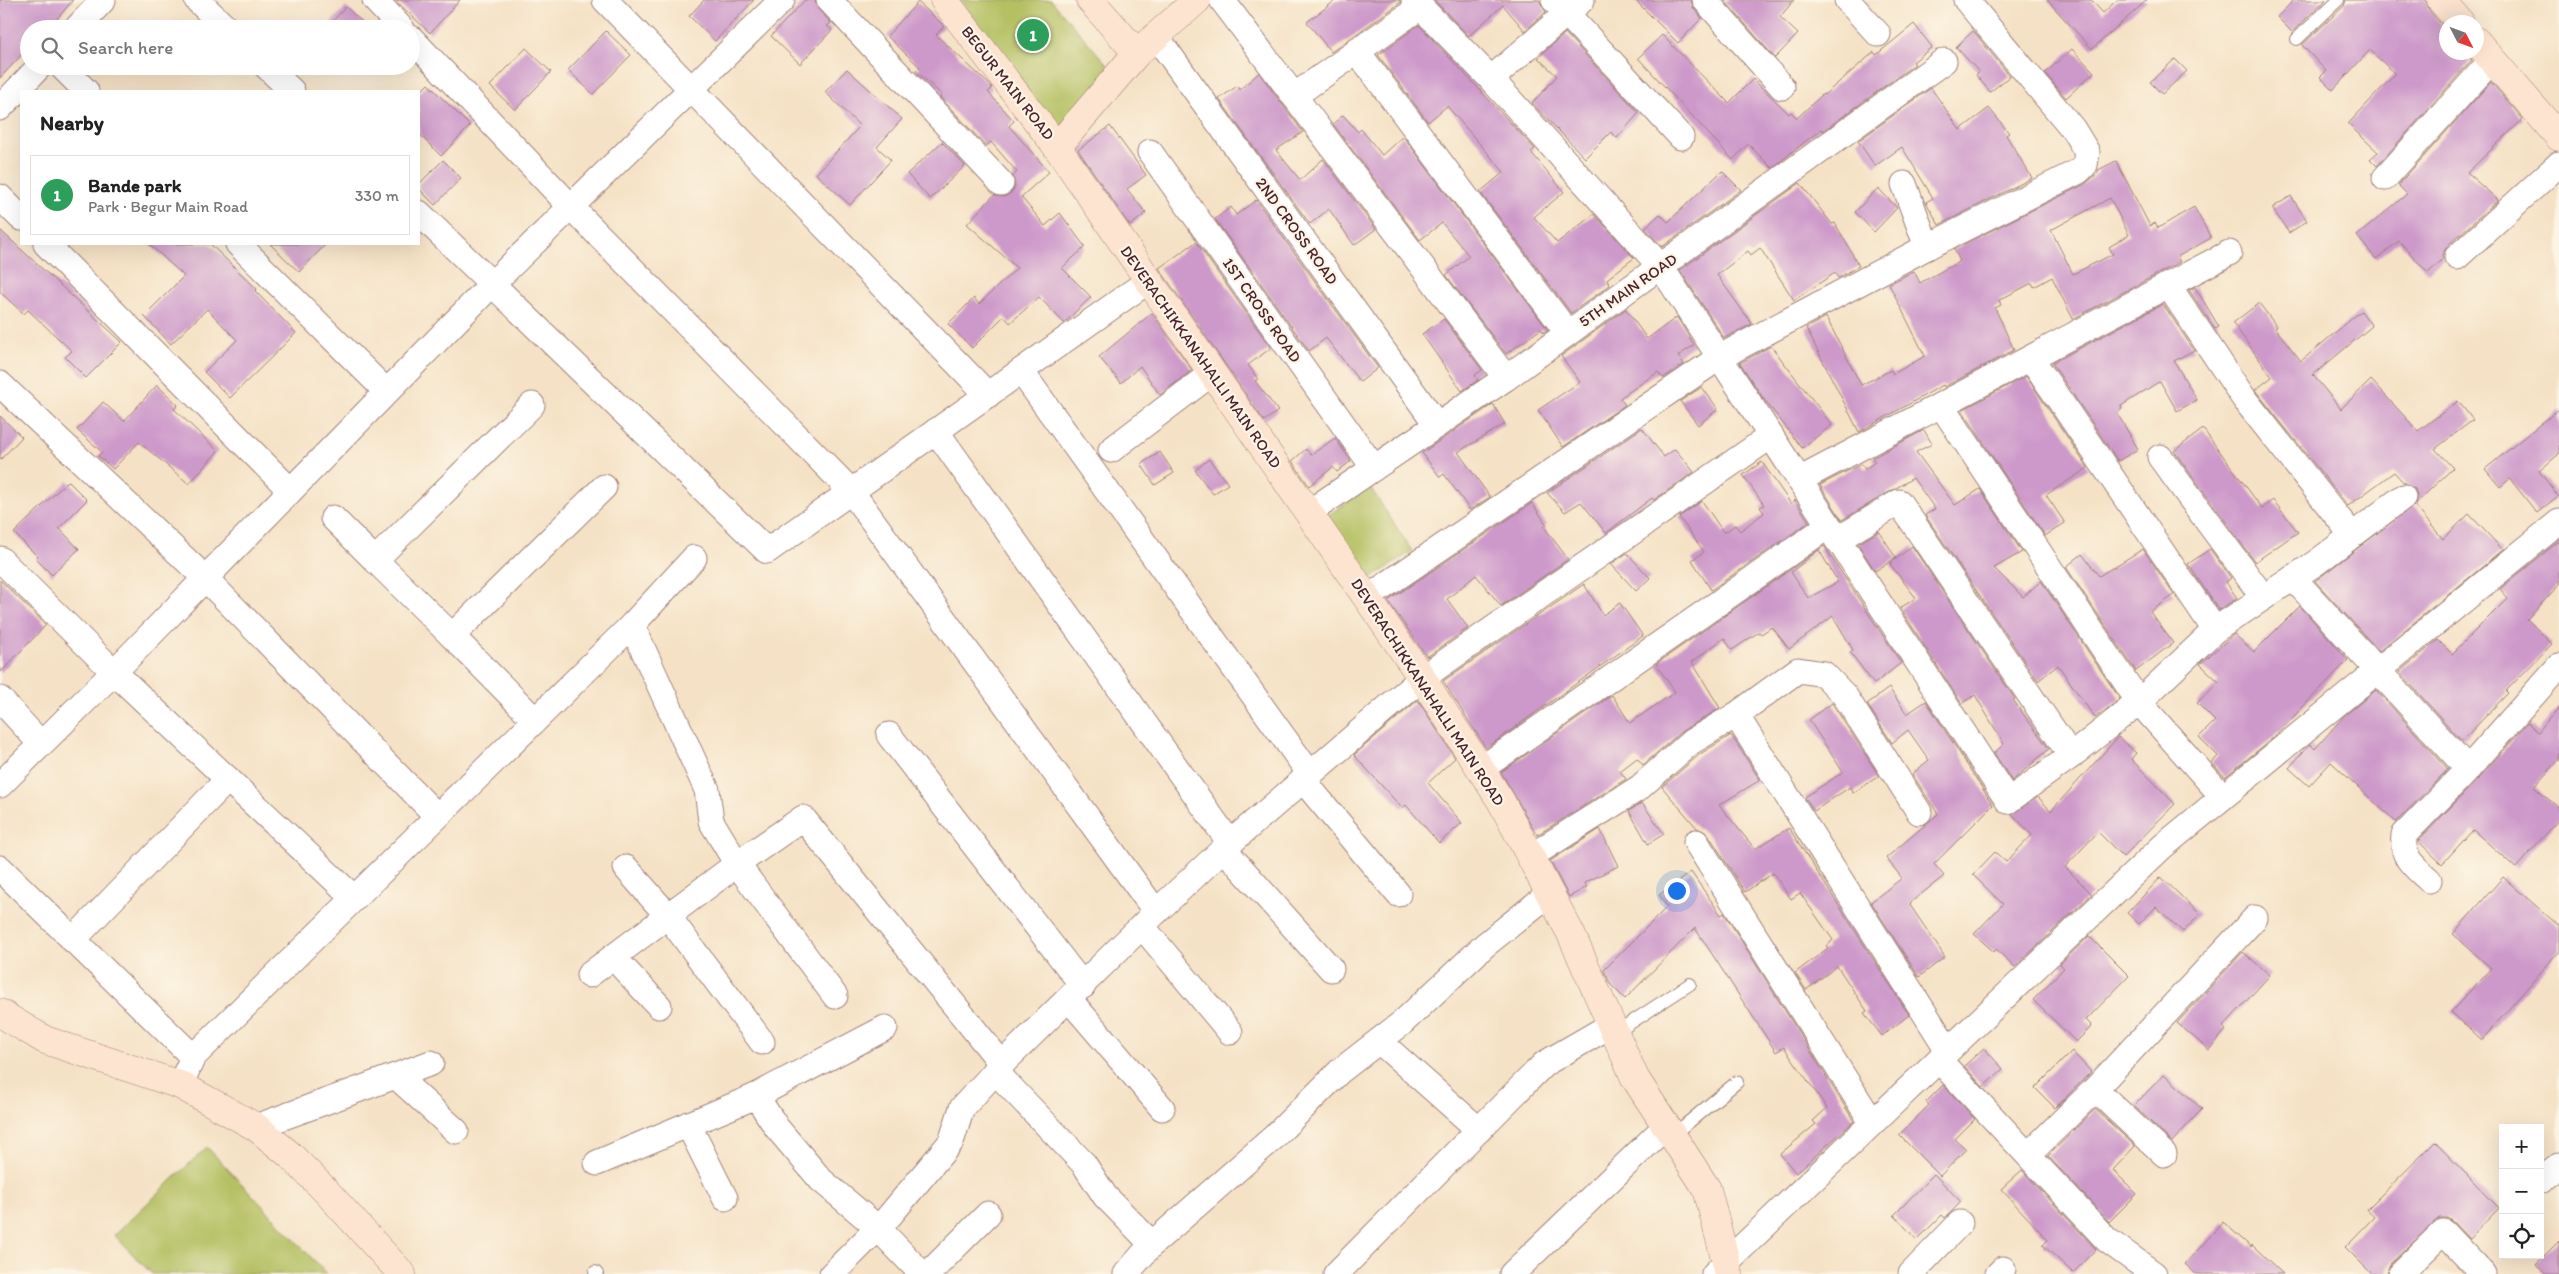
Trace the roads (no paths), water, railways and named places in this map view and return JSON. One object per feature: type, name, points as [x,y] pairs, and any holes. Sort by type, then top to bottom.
[{"type":"street","points":[[85,20],[104,0]]},
{"type":"street","points":[[197,0],[218,20]]},
{"type":"street","points":[[375,0],[394,20]]},
{"type":"street","points":[[605,0],[690,91],[988,395]]},
{"type":"street","points":[[0,785],[114,672],[492,284],[572,208],[782,0]]},
{"type":"street","points":[[829,0],[1001,183]]},
{"type":"street","name":"BEGUR MAIN ROAD","points":[[944,0],[1057,148],[1147,45],[1197,0]]},
{"type":"street","points":[[1090,0],[1147,45]]},
{"type":"street","points":[[1222,0],[1506,378]]},
{"type":"street","points":[[1705,0],[1782,88]]},
{"type":"street","points":[[1847,0],[1878,34]]},
{"type":"street","points":[[1367,598],[1720,357],[1927,247],[2079,171],[2085,165],[2087,152],[2073,129],[1966,0]]},
{"type":"street","points":[[2441,0],[2454,15]]},
{"type":"street","points":[[1294,96],[1358,51],[1417,4],[1491,78],[1661,267],[2008,801],[2071,756],[2139,702],[2215,630],[2293,578],[2403,497]]},
{"type":"street","points":[[1491,78],[1567,5],[1681,137]]},
{"type":"street","name":"2ND CROSS ROAD","points":[[1147,45],[1437,425]]},
{"type":"street","points":[[420,48],[572,208],[852,491],[1149,919],[1230,1032]]},
{"type":"street","points":[[1358,51],[1567,332]]},
{"type":"street","points":[[2484,51],[2559,137]]},
{"type":"street","points":[[2384,178],[2477,60]]},
{"type":"street","name":"5TH MAIN ROAD","points":[[1308,513],[1506,378],[1944,61]]},
{"type":"street","points":[[0,108],[31,75]]},
{"type":"street","points":[[70,75],[85,90]]},
{"type":"street","points":[[275,75],[291,90]]},
{"type":"street","name":"DEVERACHIKKANAHALLI MAIN ROAD","points":[[1057,148],[1422,678],[1501,801],[1572,934],[1635,1078],[1707,1189],[1723,1270]]},
{"type":"street","name":"1ST CROSS ROAD","points":[[1150,152],[1374,468]]},
{"type":"street","points":[[2457,257],[2559,164]]},
{"type":"street","points":[[1904,184],[1927,247]]},
{"type":"street","points":[[0,197],[20,217]]},
{"type":"street","points":[[420,214],[767,551],[1148,281]]},
{"type":"street","points":[[47,245],[290,490]]},
{"type":"street","points":[[239,245],[386,391]]},
{"type":"street","points":[[1800,480],[2229,253]]},
{"type":"street","points":[[2168,286],[2245,400],[2352,535]]},
{"type":"street","points":[[2031,358],[2215,630]]},
{"type":"street","points":[[1021,371],[1306,777],[1398,894]]},
{"type":"street","points":[[1112,450],[1212,373]]},
{"type":"street","points":[[0,384],[205,578],[437,816]]},
{"type":"street","points":[[375,560],[532,405]]},
{"type":"street","points":[[1941,406],[2139,702],[2223,797]]},
{"type":"street","points":[[936,431],[1227,846],[1331,969]]},
{"type":"street","points":[[832,1274],[878,1228],[951,1142],[962,1108],[999,1067],[1149,919],[1227,846],[1422,678],[1771,436]]},
{"type":"street","points":[[2160,457],[2263,597]]},
{"type":"street","points":[[452,636],[604,487]]},
{"type":"street","points":[[1481,769],[1833,533],[1899,502],[2071,756]]},
{"type":"street","points":[[333,518],[536,720]]},
{"type":"street","points":[[1723,1270],[1872,1122],[2162,847],[2559,522]]},
{"type":"street","points":[[180,1085],[193,1057],[632,625],[694,558]]},
{"type":"street","points":[[0,559],[114,672],[354,898]]},
{"type":"street","points":[[2293,578],[2468,769]]},
{"type":"street","points":[[632,625],[707,790],[711,821],[738,864],[835,996]]},
{"type":"street","points":[[2429,880],[2411,863],[2402,848],[2404,835],[2468,769],[2559,666]]},
{"type":"street","points":[[1531,856],[1639,788],[1691,742],[1736,715],[1798,670],[1824,674],[1845,696],[1919,812]]},
{"type":"street","points":[[0,699],[41,744]]},
{"type":"street","points":[[1736,715],[1944,1055],[2028,1155],[2107,1240],[2154,1274]]},
{"type":"street","points":[[889,735],[1162,1108]]},
{"type":"street","points":[[73,940],[228,779]]},
{"type":"street","points":[[589,975],[803,818],[999,1067],[1084,1164],[1105,1196],[1152,1244]]},
{"type":"street","points":[[1696,842],[1872,1122]]},
{"type":"street","points":[[0,868],[193,1057]]},
{"type":"street","points":[[626,868],[668,916],[762,1042]]},
{"type":"street","points":[[1126,1274],[1152,1244],[1273,1138],[1340,1071],[1402,1023],[1486,945],[1550,892]]},
{"type":"street","points":[[2028,1155],[2095,1089],[2255,918]]},
{"type":"street","points":[[613,957],[659,1006]]},
{"type":"street","points":[[0,1013],[45,1040],[180,1085],[256,1128],[290,1155],[326,1190],[402,1274]]},
{"type":"street","points":[[598,1163],[756,1096],[885,1028]]},
{"type":"street","points":[[1336,1274],[1544,1064],[1613,1029]]},
{"type":"street","points":[[1379,1041],[1478,1130]]},
{"type":"street","points":[[256,1128],[431,1063]]},
{"type":"street","points":[[396,1077],[456,1131]]},
{"type":"street","points":[[2095,1089],[2164,1154]]},
{"type":"street","points":[[756,1096],[777,1128],[821,1180],[878,1228],[922,1274]]},
{"type":"street","points":[[688,1124],[725,1198]]},
{"type":"street","points":[[1512,1274],[1669,1131]]},
{"type":"street","points":[[2544,1178],[2559,1166]]},
{"type":"street","points":[[928,1274],[988,1214]]},
{"type":"street","points":[[1911,1274],[1960,1223]]},
{"type":"street","points":[[2400,1274],[2443,1232],[2483,1274]]},
{"type":"lane","points":[[2297,39],[2338,0]]},
{"type":"lane","points":[[1613,1029],[1690,984]]},
{"type":"lane","points":[[1669,1131],[1737,1082]]},
{"type":"place","name":"Bande park","points":[[1033,35]]}]
